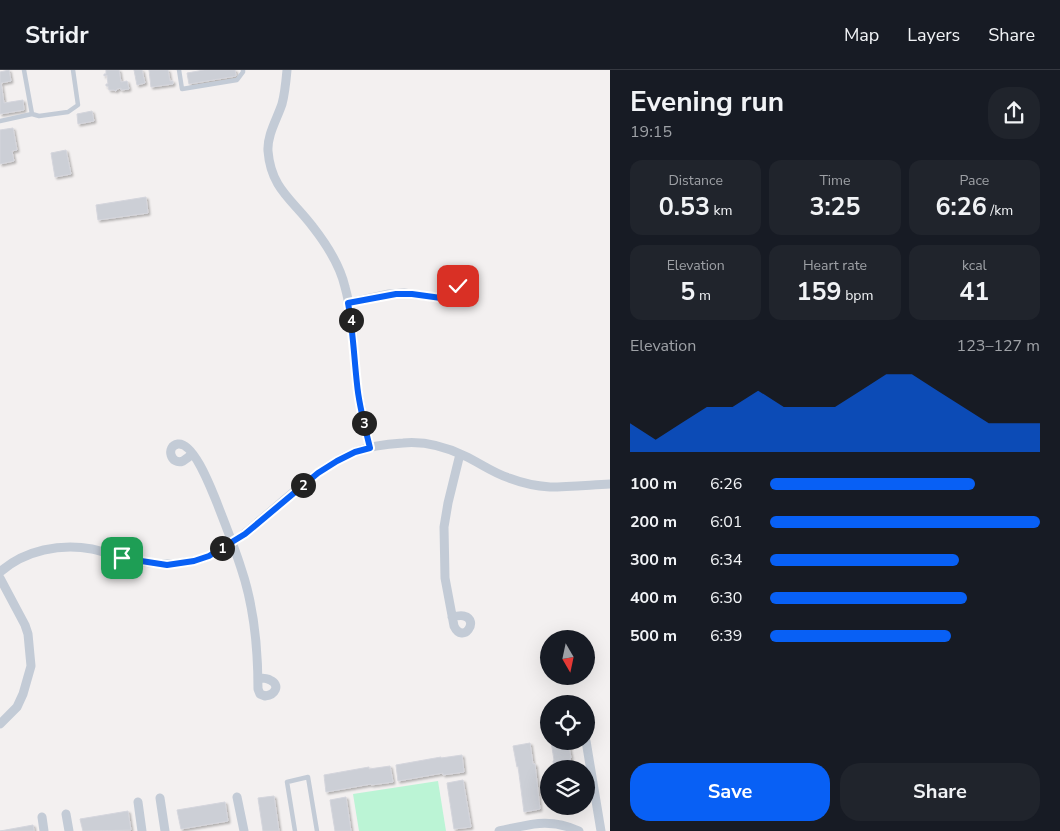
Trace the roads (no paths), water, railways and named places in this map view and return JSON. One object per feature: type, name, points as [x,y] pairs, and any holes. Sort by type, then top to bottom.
[{"type":"street","points":[[287,70],[281,105],[271,132],[268,149],[270,165],[284,195],[312,226],[327,246],[338,266],[345,287],[351,320],[357,385],[370,448]]},
{"type":"street","points":[[348,303],[396,294],[441,298]]},
{"type":"street","points":[[0,572],[5,567],[34,552],[64,547],[85,548],[122,558],[167,565],[194,561],[209,556],[245,534],[318,473],[337,461],[349,455],[383,445],[416,442],[446,448],[497,474],[531,484],[549,487],[610,484]]},
{"type":"street","points":[[192,454],[200,464],[208,480],[242,569],[250,603],[257,651],[258,678]]},
{"type":"street","points":[[452,617],[445,578],[444,527],[460,454]]},
{"type":"street","points":[[0,578],[25,625],[28,634],[31,666],[24,694],[17,707],[0,724]]},
{"type":"street","points":[[588,750],[601,831]]},
{"type":"street","points":[[237,797],[244,831]]},
{"type":"street","points":[[160,798],[165,831]]},
{"type":"street","points":[[138,802],[142,831]]},
{"type":"street","points":[[66,814],[69,831]]},
{"type":"street","points":[[42,817],[44,831]]},
{"type":"street","points":[[499,831],[536,823],[547,823],[560,824],[578,831]]},
{"type":"lane","points":[[24,70],[32,114]]},
{"type":"lane","points":[[0,121],[32,114],[39,116],[68,112],[78,105],[73,70]]},
{"type":"lane","points":[[179,70],[182,89],[237,80],[243,70]]},
{"type":"lane","points":[[295,831],[287,782],[308,777],[317,831]]}]
